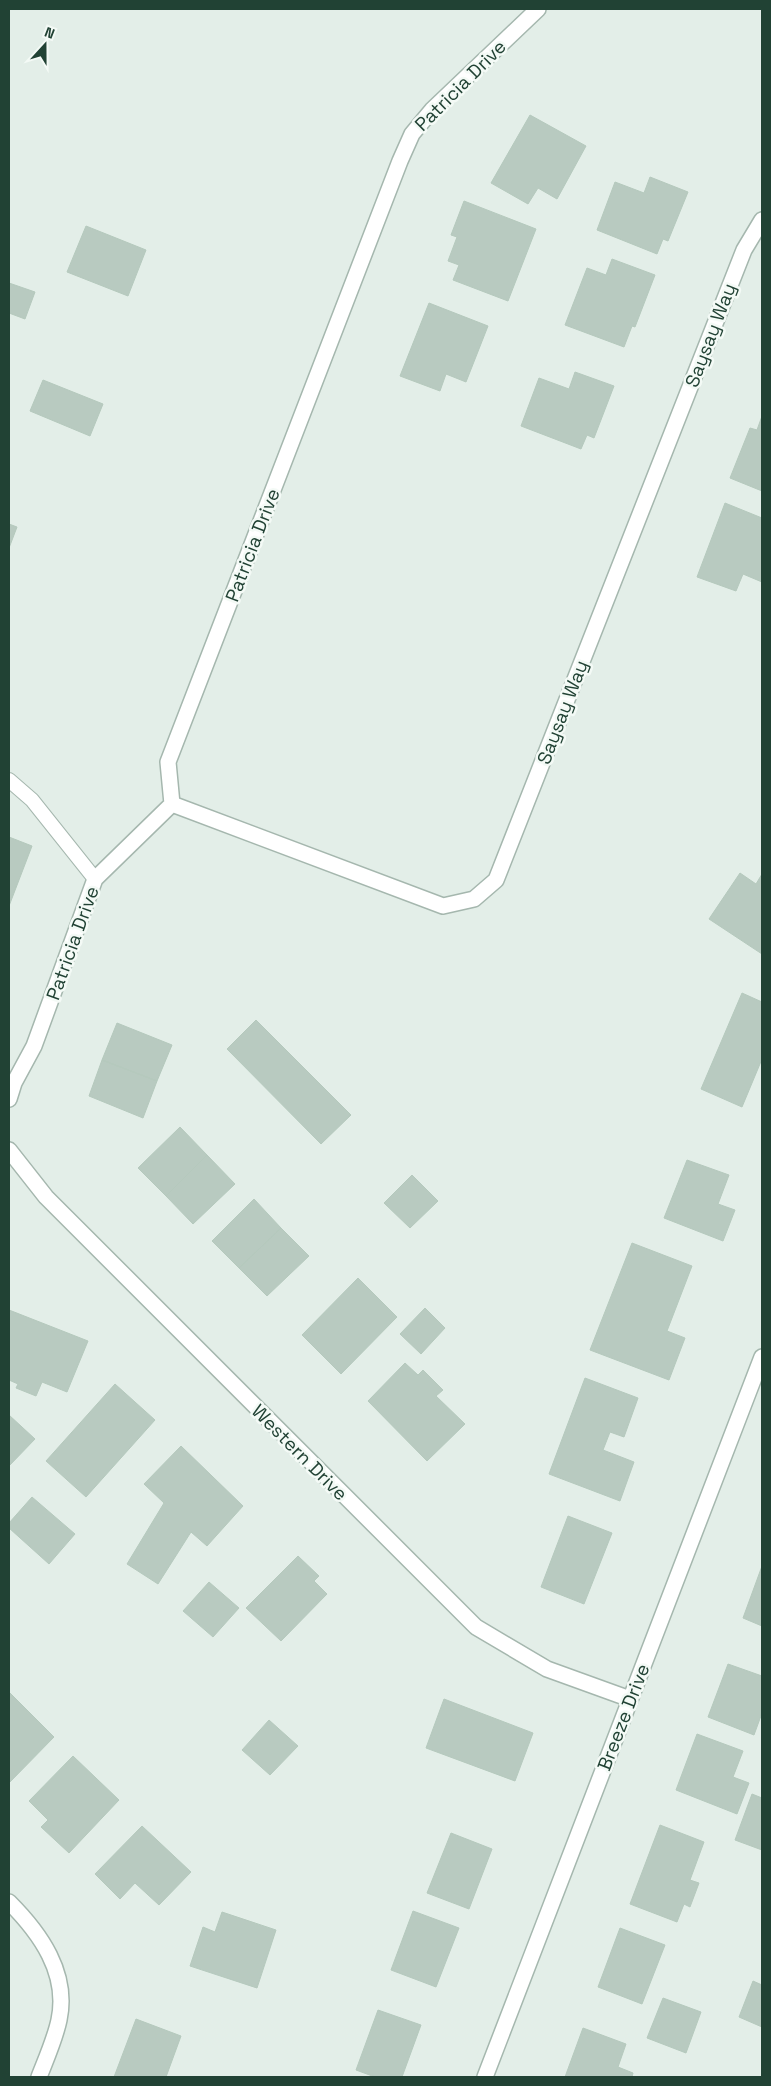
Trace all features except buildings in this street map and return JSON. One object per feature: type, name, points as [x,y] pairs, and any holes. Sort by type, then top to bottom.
[{"type":"street","name":"Patricia Drive","points":[[9,1099],[14,1083],[34,1046],[95,879],[172,804],[168,762],[412,134],[432,110],[538,9]]},
{"type":"street","name":"Saysay Way","points":[[172,804],[443,906],[474,900],[496,880],[744,250],[762,220]]},
{"type":"street","name":"Western Drive","points":[[9,1150],[46,1197],[476,1628],[547,1670],[630,1699]]},
{"type":"street","name":"Breeze Drive","points":[[485,2077],[762,1357]]},
{"type":"street","points":[[9,1902],[30,1923],[53,1960],[59,1981],[61,2000],[59,2020],[38,2077]]},
{"type":"lane","points":[[9,780],[32,800],[95,879]]}]
